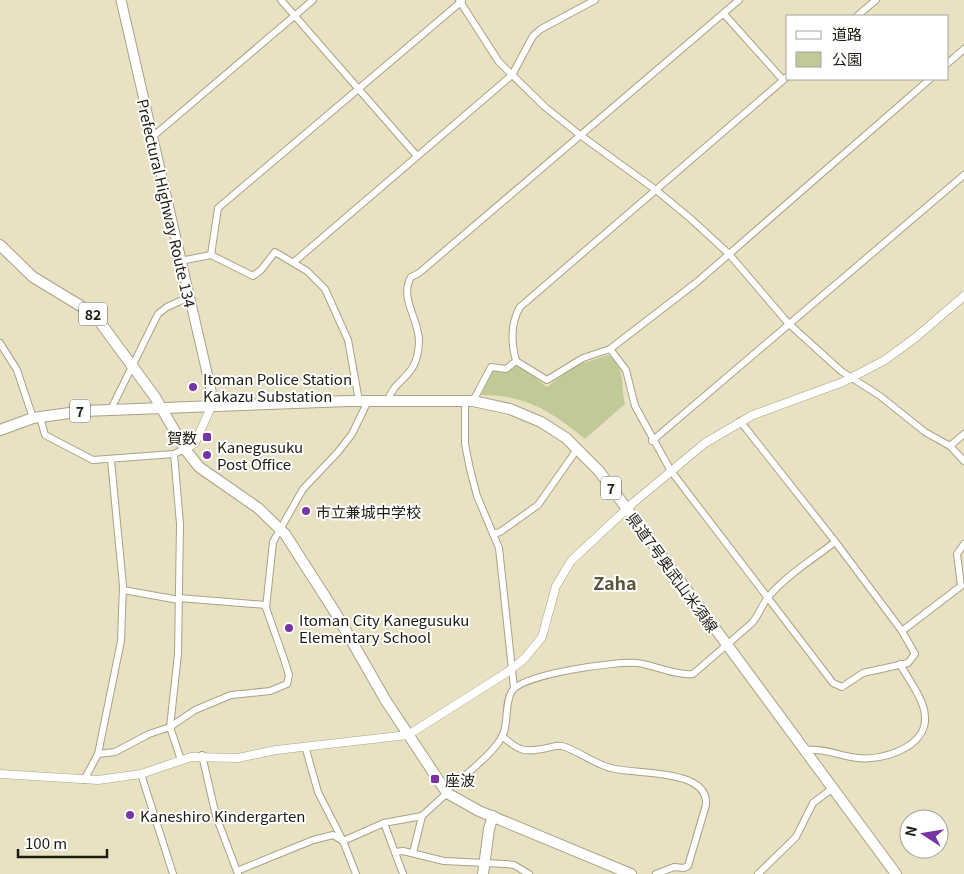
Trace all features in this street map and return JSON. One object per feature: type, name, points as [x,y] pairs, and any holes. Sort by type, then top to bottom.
[{"type":"main road","name":"Prefectural Highway Route 134","points":[[121,0],[211,390],[211,407]]},
{"type":"main road","name":"82","points":[[0,244],[33,277],[94,314],[162,408]]},
{"type":"main road","name":"県道7号奥武山米須線","points":[[0,430],[36,417],[111,409],[388,400],[469,401],[501,406],[527,415],[554,430],[578,448],[599,471],[896,874]]},
{"type":"main road","points":[[162,408],[185,449],[199,467],[258,508],[281,529],[318,584],[408,735],[446,792],[466,805],[631,874]]},
{"type":"main road","points":[[483,874],[492,816]]},
{"type":"street","points":[[281,0],[417,156]]},
{"type":"street","points":[[151,136],[157,133],[313,0]]},
{"type":"street","points":[[294,262],[512,75],[530,42],[541,29],[595,0]]},
{"type":"street","points":[[858,15],[876,0]]},
{"type":"street","points":[[211,255],[218,208],[460,1],[489,48],[512,75],[580,136],[656,190],[691,218],[729,254],[788,324],[851,378],[887,402],[925,432],[950,446],[964,461]]},
{"type":"street","points":[[388,400],[391,392],[412,371],[419,347],[418,329],[407,295],[407,287],[411,277],[419,273],[737,1]]},
{"type":"street","points":[[724,14],[785,78],[520,307],[515,315],[511,333],[516,361],[547,380],[583,358],[610,349],[675,300],[929,80]]},
{"type":"street","points":[[949,62],[964,49]]},
{"type":"street","points":[[652,441],[964,175]]},
{"type":"street","points":[[98,754],[115,752],[170,726],[195,710],[232,695],[270,691],[287,684],[289,676],[266,605],[273,542],[304,489],[352,434],[363,401],[348,340],[325,289],[294,262],[275,252],[262,270],[253,276],[211,255],[180,261]]},
{"type":"street","points":[[0,774],[84,780],[141,774],[180,760],[202,755],[238,758],[305,746],[408,735],[513,668],[534,649],[542,637],[556,586],[565,568],[627,509],[705,443],[740,421],[851,378],[897,352],[964,296]]},
{"type":"street","points":[[111,409],[158,314],[167,307],[189,297]]},
{"type":"street","points":[[0,343],[17,370],[44,435],[93,460],[174,454],[195,443],[211,407]]},
{"type":"street","points":[[610,349],[626,370],[635,406],[652,441],[671,471],[837,686],[842,688],[863,673],[908,663],[913,660],[915,654],[902,630],[740,421]]},
{"type":"street","points":[[413,853],[422,816],[446,792],[481,762],[502,736],[508,700],[514,688],[499,548],[477,496],[465,444],[469,401],[491,368],[506,368],[516,361]]},
{"type":"street","points":[[950,446],[964,434]]},
{"type":"street","points":[[493,534],[500,532],[538,505],[578,448]]},
{"type":"street","points":[[174,454],[180,524],[179,599],[177,670],[170,726],[180,760]]},
{"type":"street","points":[[84,780],[98,754],[121,641],[123,590],[111,460]]},
{"type":"street","points":[[514,688],[525,681],[547,675],[617,664],[637,663],[694,674],[758,616],[768,598],[787,579],[835,542]]},
{"type":"street","points":[[902,630],[961,586],[957,554],[964,544]]},
{"type":"street","points":[[123,590],[179,599],[266,605]]},
{"type":"street","points":[[805,750],[816,749],[860,758],[876,757],[903,750],[912,743],[923,728],[925,716],[919,698],[900,664]]},
{"type":"street","points":[[502,736],[519,750],[531,751],[560,746],[611,768],[635,773],[664,774],[683,778],[702,788],[707,796],[706,805],[688,866],[684,868],[674,867],[656,874]]},
{"type":"street","points":[[305,746],[318,792],[343,841],[356,874]]},
{"type":"street","points":[[202,755],[216,816],[238,873],[313,840],[332,835],[343,841]]},
{"type":"street","points":[[141,774],[173,874]]},
{"type":"street","points":[[758,874],[796,837],[813,803],[833,788]]},
{"type":"street","points":[[343,841],[384,823],[422,816]]},
{"type":"street","points":[[384,823],[403,874]]},
{"type":"street","points":[[395,852],[413,853],[444,861],[514,865],[529,874]]},
{"type":"green space","points":[[608,355],[614,360],[620,371],[625,404],[585,439],[561,420],[537,407],[511,398],[481,395],[493,370],[511,369],[516,363],[547,387],[575,366]]},
{"type":"place","name":"Itoman Police Station Kakazu Substation","points":[[193,387]]},
{"type":"place","name":"賀数","points":[[207,437]]},
{"type":"place","name":"Kanegusuku Post Office","points":[[207,455]]},
{"type":"place","name":"市立兼城中学校","points":[[306,511]]},
{"type":"place","name":"Itoman City Kanegusuku Elementary School","points":[[289,628]]},
{"type":"place","name":"座波","points":[[435,779]]},
{"type":"place","name":"Kaneshiro Kindergarten","points":[[130,815]]},
{"type":"district","name":"Zaha","points":[[615,582]]}]
